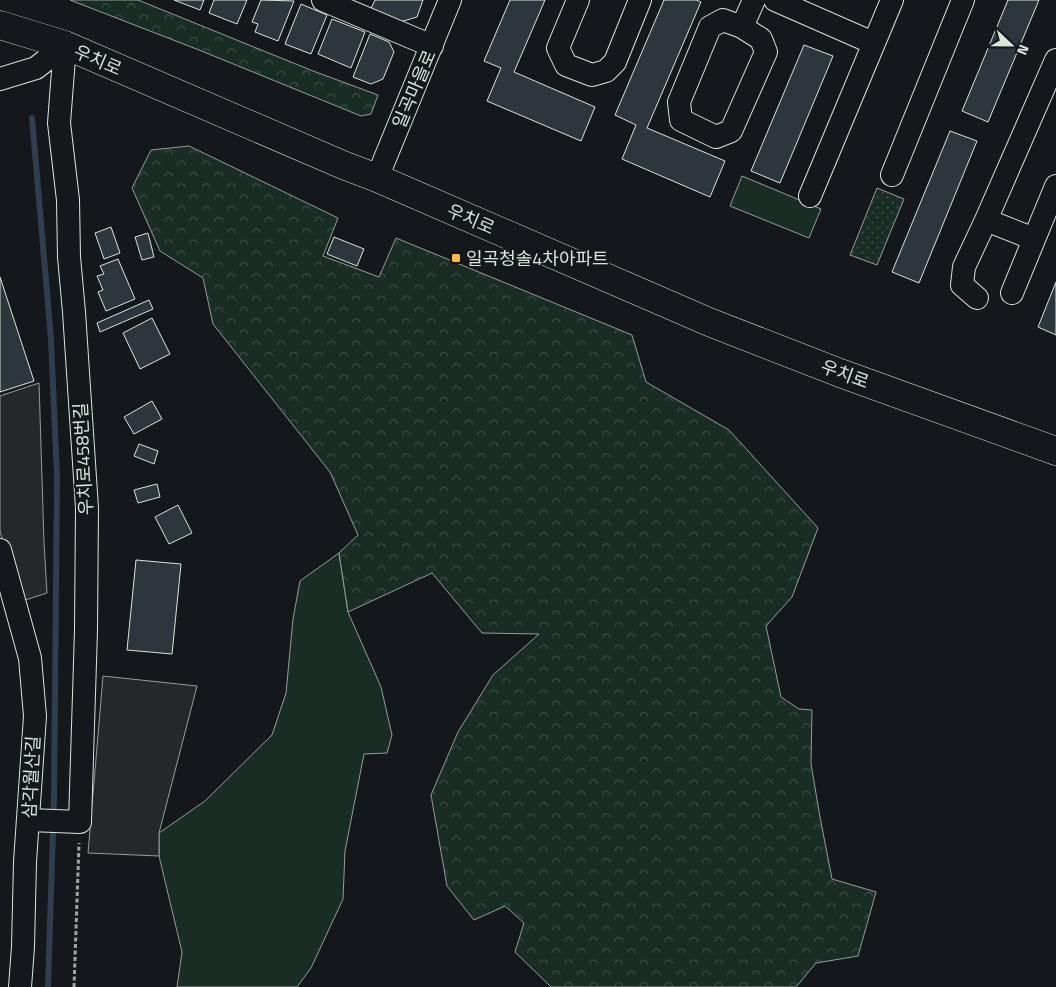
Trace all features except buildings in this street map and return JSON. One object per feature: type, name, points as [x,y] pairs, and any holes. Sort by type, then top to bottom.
[{"type":"main road","name":"우치로","points":[[0,25],[65,45],[709,322],[840,373],[1056,451]]},
{"type":"street","name":"일곡마을로","points":[[377,178],[450,0]]},
{"type":"street","points":[[578,0],[558,48],[566,65],[592,75],[606,71],[614,62],[640,0]]},
{"type":"street","points":[[742,26],[754,0]]},
{"type":"street","points":[[774,0],[807,7],[873,43]]},
{"type":"street","points":[[810,196],[892,0]]},
{"type":"street","points":[[892,175],[963,0]]},
{"type":"street","points":[[335,2],[432,46]]},
{"type":"street","points":[[723,20],[742,26],[761,39],[766,52],[732,131],[716,137],[681,120],[679,102],[710,27],[723,20]]},
{"type":"street","points":[[0,79],[36,68],[65,45]]},
{"type":"street","name":"우치로458번길","points":[[65,45],[59,123],[68,200],[69,258],[87,508],[86,630],[80,822]]},
{"type":"street","points":[[978,298],[962,284],[964,267],[1056,60]]},
{"type":"street","points":[[1012,293],[1056,186]]},
{"type":"street","points":[[986,220],[1034,239]]},
{"type":"street","name":"삼각월산길","points":[[2,564],[30,658],[35,716],[25,862],[20,987]]},
{"type":"street","points":[[29,820],[80,822]]},
{"type":"path","points":[[74,987],[80,822]]},
{"type":"green space","points":[[70,0],[138,0],[313,71],[378,95],[371,114],[361,116]]},
{"type":"green space","points":[[189,146],[338,218],[323,256],[379,277],[396,238],[632,335],[646,382],[729,430],[818,528],[792,597],[766,626],[781,697],[799,709],[812,710],[811,764],[832,879],[876,892],[858,956],[816,963],[796,987],[551,987],[515,952],[524,923],[505,906],[474,920],[447,886],[431,795],[458,732],[493,675],[539,634],[482,633],[432,573],[348,612],[339,553],[358,535],[330,472],[213,324],[203,278],[160,251],[132,188],[151,150]]},
{"type":"green space","points":[[742,176],[821,209],[809,238],[730,206]]},
{"type":"green space","points":[[877,188],[904,199],[877,265],[850,255]]},
{"type":"green space","points":[[339,553],[348,612],[381,687],[392,735],[387,753],[364,754],[345,851],[343,899],[311,968],[297,987],[177,987],[182,952],[159,856],[159,833],[205,801],[272,735],[286,693],[293,619],[300,581]]},
{"type":"shaded area","points":[[39,383],[47,593],[19,602],[0,531],[0,396]]},
{"type":"shaded area","points":[[103,676],[197,686],[159,833],[159,856],[88,853]]},
{"type":"waterway","points":[[32,118],[51,339],[57,477],[54,800],[48,987]]},
{"type":"place","name":"일곡청솔4차아파트","points":[[456,258]]}]
